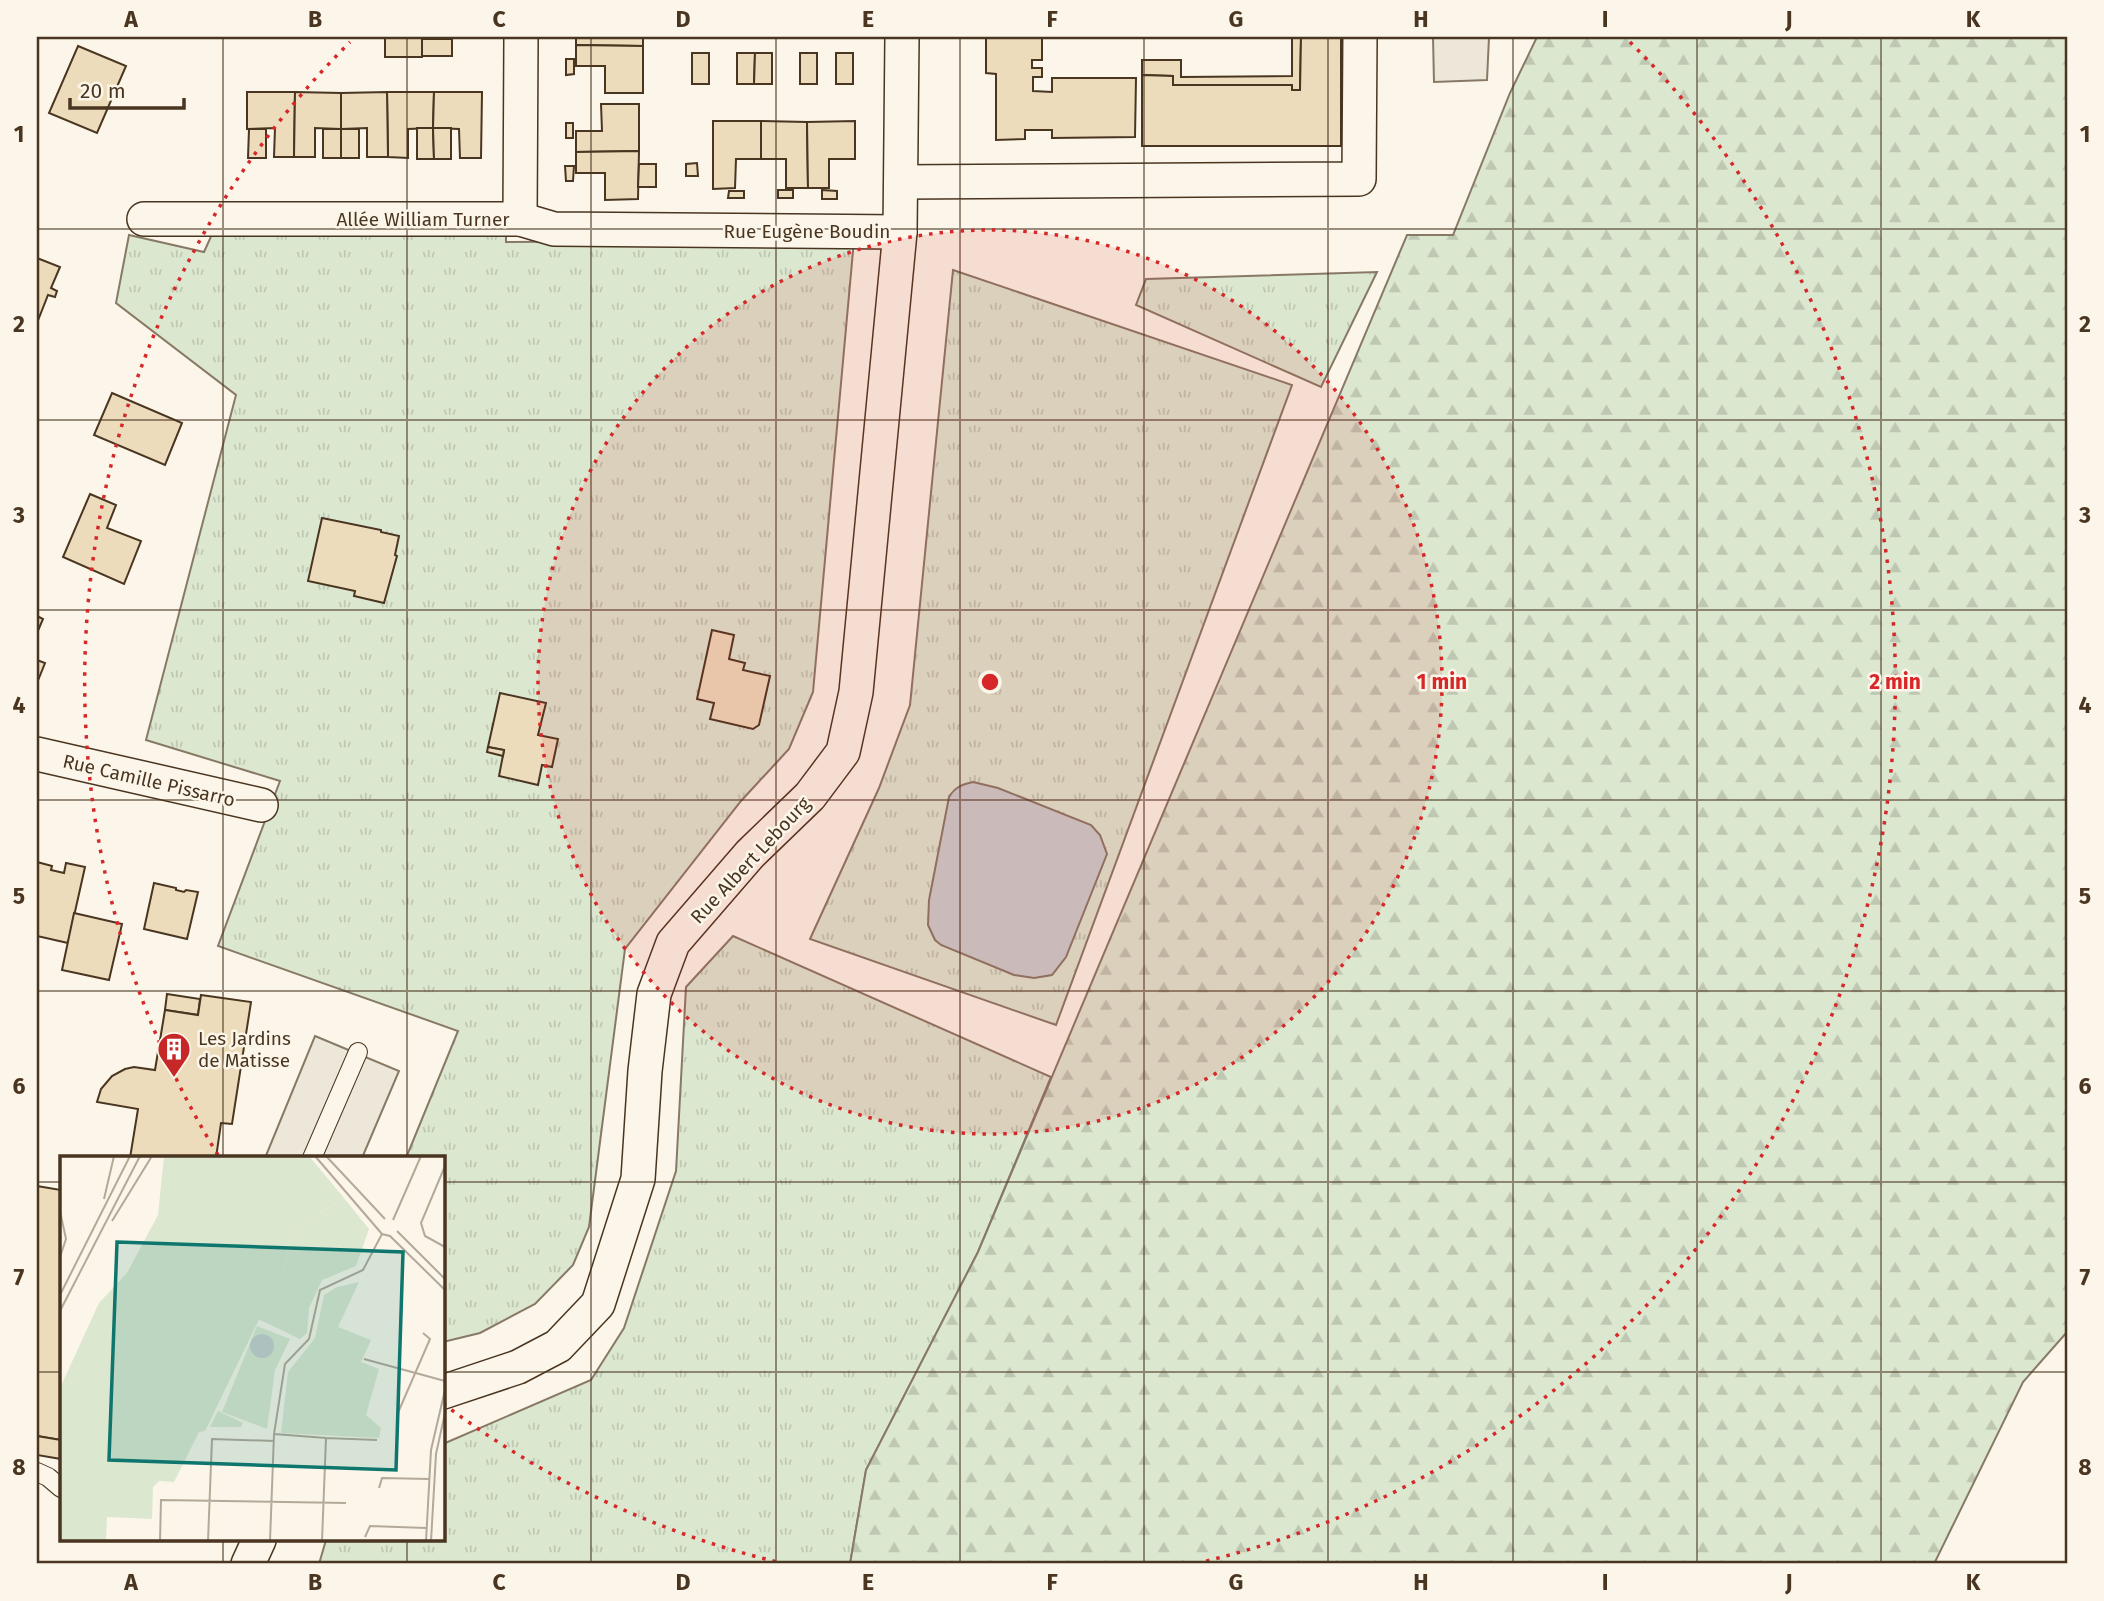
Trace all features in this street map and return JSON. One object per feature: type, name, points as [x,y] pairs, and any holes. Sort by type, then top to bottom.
[{"type":"street","name":"Allée William Turner","points":[[144,219],[520,219],[521,37]]},
{"type":"street","name":"Rue Eugène Boudin","points":[[520,219],[554,229],[900,232],[902,37]]},
{"type":"street","points":[[901,182],[1359,178],[1360,37]]},
{"type":"street","name":"Rue Albert Lebourg","points":[[444,1392],[518,1367],[558,1346],[598,1304],[638,1179],[645,1072],[654,994],[673,943],[750,854],[810,796],[843,752],[856,692],[900,232]]},
{"type":"street","name":"Rue Camille Pissarro","points":[[37,754],[261,805]]},
{"type":"street","points":[[248,1564],[258,1542]]},
{"type":"lane","points":[[313,1156],[358,1052]]},
{"type":"lane","points":[[37,1472],[60,1487]]},
{"type":"green space","points":[[1537,37],[2067,37],[2067,1332],[2023,1382],[1934,1564],[850,1564],[866,1470],[978,1252],[1407,235],[1453,235],[1510,93]]},
{"type":"green space","points":[[506,231],[506,242],[854,240],[813,692],[789,749],[741,801],[625,949],[589,1227],[573,1265],[535,1304],[480,1333],[444,1342],[444,1156],[407,1156],[458,1031],[218,946],[280,781],[146,740],[236,395],[116,303],[129,235],[204,252],[213,232]]},
{"type":"green space","points":[[953,270],[1292,385],[1056,1025],[810,939],[879,788],[910,705]]},
{"type":"green space","points":[[1377,272],[1321,387],[1136,305],[1146,279]]},
{"type":"green space","points":[[733,936],[1051,1077],[978,1252],[866,1470],[850,1564],[319,1564],[325,1542],[444,1542],[444,1444],[591,1380],[624,1328],[676,1171],[686,987]]},
{"type":"shaded area","points":[[1433,37],[1489,37],[1487,80],[1434,82]]},
{"type":"shaded area","points":[[973,782],[998,788],[1091,825],[1100,835],[1107,854],[1066,957],[1052,975],[1034,978],[1014,975],[941,945],[935,940],[928,925],[929,900],[949,797],[959,786]]},
{"type":"shaded area","points":[[315,1036],[399,1071],[363,1156],[266,1156]]},
{"type":"building","points":[[385,37],[422,37],[422,57],[385,57]]},
{"type":"building","points":[[576,37],[643,37],[643,46],[576,45]]},
{"type":"building","points":[[986,37],[1042,37],[1042,60],[1032,60],[1032,68],[1042,68],[1042,77],[1033,77],[1033,91],[1052,92],[1052,78],[1136,78],[1135,137],[1052,138],[1052,130],[1025,130],[1025,139],[996,140],[996,74],[986,73]]},
{"type":"building","points":[[1292,37],[1301,37],[1300,90],[1292,90],[1292,85],[1173,85],[1173,76],[1142,75],[1142,60],[1181,60],[1181,77],[1292,76]]},
{"type":"building","points":[[1301,37],[1341,37],[1341,146],[1142,146],[1142,75],[1173,76],[1173,85],[1292,85],[1292,90],[1300,90]]},
{"type":"building","points":[[422,39],[452,39],[452,56],[422,56]]},
{"type":"building","points":[[576,45],[643,46],[643,93],[605,93],[605,66],[576,66]]},
{"type":"building","points":[[78,46],[126,66],[97,133],[49,113]]},
{"type":"building","points":[[692,53],[709,53],[709,84],[692,84]]},
{"type":"building","points":[[737,53],[755,53],[754,84],[737,84]]},
{"type":"building","points":[[755,53],[772,53],[772,84],[754,84]]},
{"type":"building","points":[[800,53],[817,53],[817,84],[800,84]]},
{"type":"building","points":[[836,53],[853,53],[853,84],[836,84]]},
{"type":"building","points":[[566,59],[574,59],[574,74],[566,75]]},
{"type":"building","points":[[247,92],[295,92],[294,157],[274,157],[275,128],[247,129]]},
{"type":"building","points":[[295,92],[341,93],[341,129],[315,128],[315,157],[294,157]]},
{"type":"building","points":[[387,92],[434,92],[433,128],[408,129],[408,158],[388,157]]},
{"type":"building","points":[[387,92],[388,157],[367,157],[367,128],[341,129],[341,93]]},
{"type":"building","points":[[434,92],[482,92],[481,158],[460,158],[459,129],[433,128]]},
{"type":"building","points":[[601,104],[639,104],[639,151],[576,152],[576,131],[602,131]]},
{"type":"building","points":[[713,121],[761,121],[761,159],[736,159],[735,188],[713,189]]},
{"type":"building","points":[[761,121],[807,122],[808,188],[786,188],[786,159],[761,159]]},
{"type":"building","points":[[855,121],[855,159],[829,159],[829,188],[808,188],[807,122]]},
{"type":"building","points":[[566,123],[573,123],[573,138],[566,138]]},
{"type":"building","points":[[417,128],[433,128],[434,159],[417,159]]},
{"type":"building","points":[[433,128],[451,128],[451,159],[434,159]]},
{"type":"building","points":[[249,129],[266,129],[266,158],[248,158]]},
{"type":"building","points":[[323,129],[341,129],[341,158],[323,158]]},
{"type":"building","points":[[341,129],[359,129],[359,158],[341,158]]},
{"type":"building","points":[[639,151],[638,199],[605,200],[605,173],[576,173],[576,152]]},
{"type":"building","points":[[697,163],[698,176],[686,176],[686,164]]},
{"type":"building","points":[[639,164],[656,164],[656,187],[638,187]]},
{"type":"building","points":[[565,166],[574,166],[573,181],[566,181]]},
{"type":"building","points":[[778,190],[793,190],[793,198],[778,198]]},
{"type":"building","points":[[822,190],[837,191],[837,199],[822,199]]},
{"type":"building","points":[[729,191],[744,191],[744,198],[728,198]]},
{"type":"building","points":[[37,258],[60,267],[51,288],[57,291],[55,297],[48,295],[37,323]]},
{"type":"building","points":[[112,393],[182,423],[165,465],[94,435]]},
{"type":"building","points":[[90,494],[116,505],[107,528],[141,541],[124,584],[63,557]]},
{"type":"building","points":[[322,518],[399,536],[397,556],[384,603],[354,596],[355,591],[308,581]]},
{"type":"building","points":[[37,616],[43,619],[37,633]]},
{"type":"building","points":[[712,630],[734,635],[729,659],[745,663],[743,670],[770,676],[759,725],[753,729],[710,719],[714,703],[697,699]]},
{"type":"building","points":[[37,660],[45,663],[37,683]]},
{"type":"building","points":[[500,693],[546,703],[538,735],[558,739],[552,767],[542,765],[538,785],[499,776],[504,750],[488,747]]},
{"type":"building","points":[[488,747],[504,750],[503,756],[487,752]]},
{"type":"building","points":[[37,862],[52,866],[51,870],[64,873],[66,863],[85,867],[68,943],[37,936]]},
{"type":"building","points":[[154,883],[184,892],[198,892],[187,939],[144,929]]},
{"type":"building","points":[[74,913],[122,924],[109,980],[62,970]]},
{"type":"building","points":[[167,994],[200,999],[198,1015],[165,1010]]},
{"type":"building","name":"Les Jardins de Matisse","points":[[201,995],[251,1002],[232,1124],[221,1123],[216,1156],[130,1156],[138,1109],[97,1102],[101,1089],[112,1076],[125,1069],[134,1067],[155,1070],[165,1010],[198,1015]]},
{"type":"building","points":[[37,1186],[60,1190],[60,1440],[37,1436]]},
{"type":"building","points":[[37,1436],[60,1440],[60,1459],[37,1455]]},
{"type":"place","name":"Les Jardins de Matisse","points":[[174,1079]]}]
